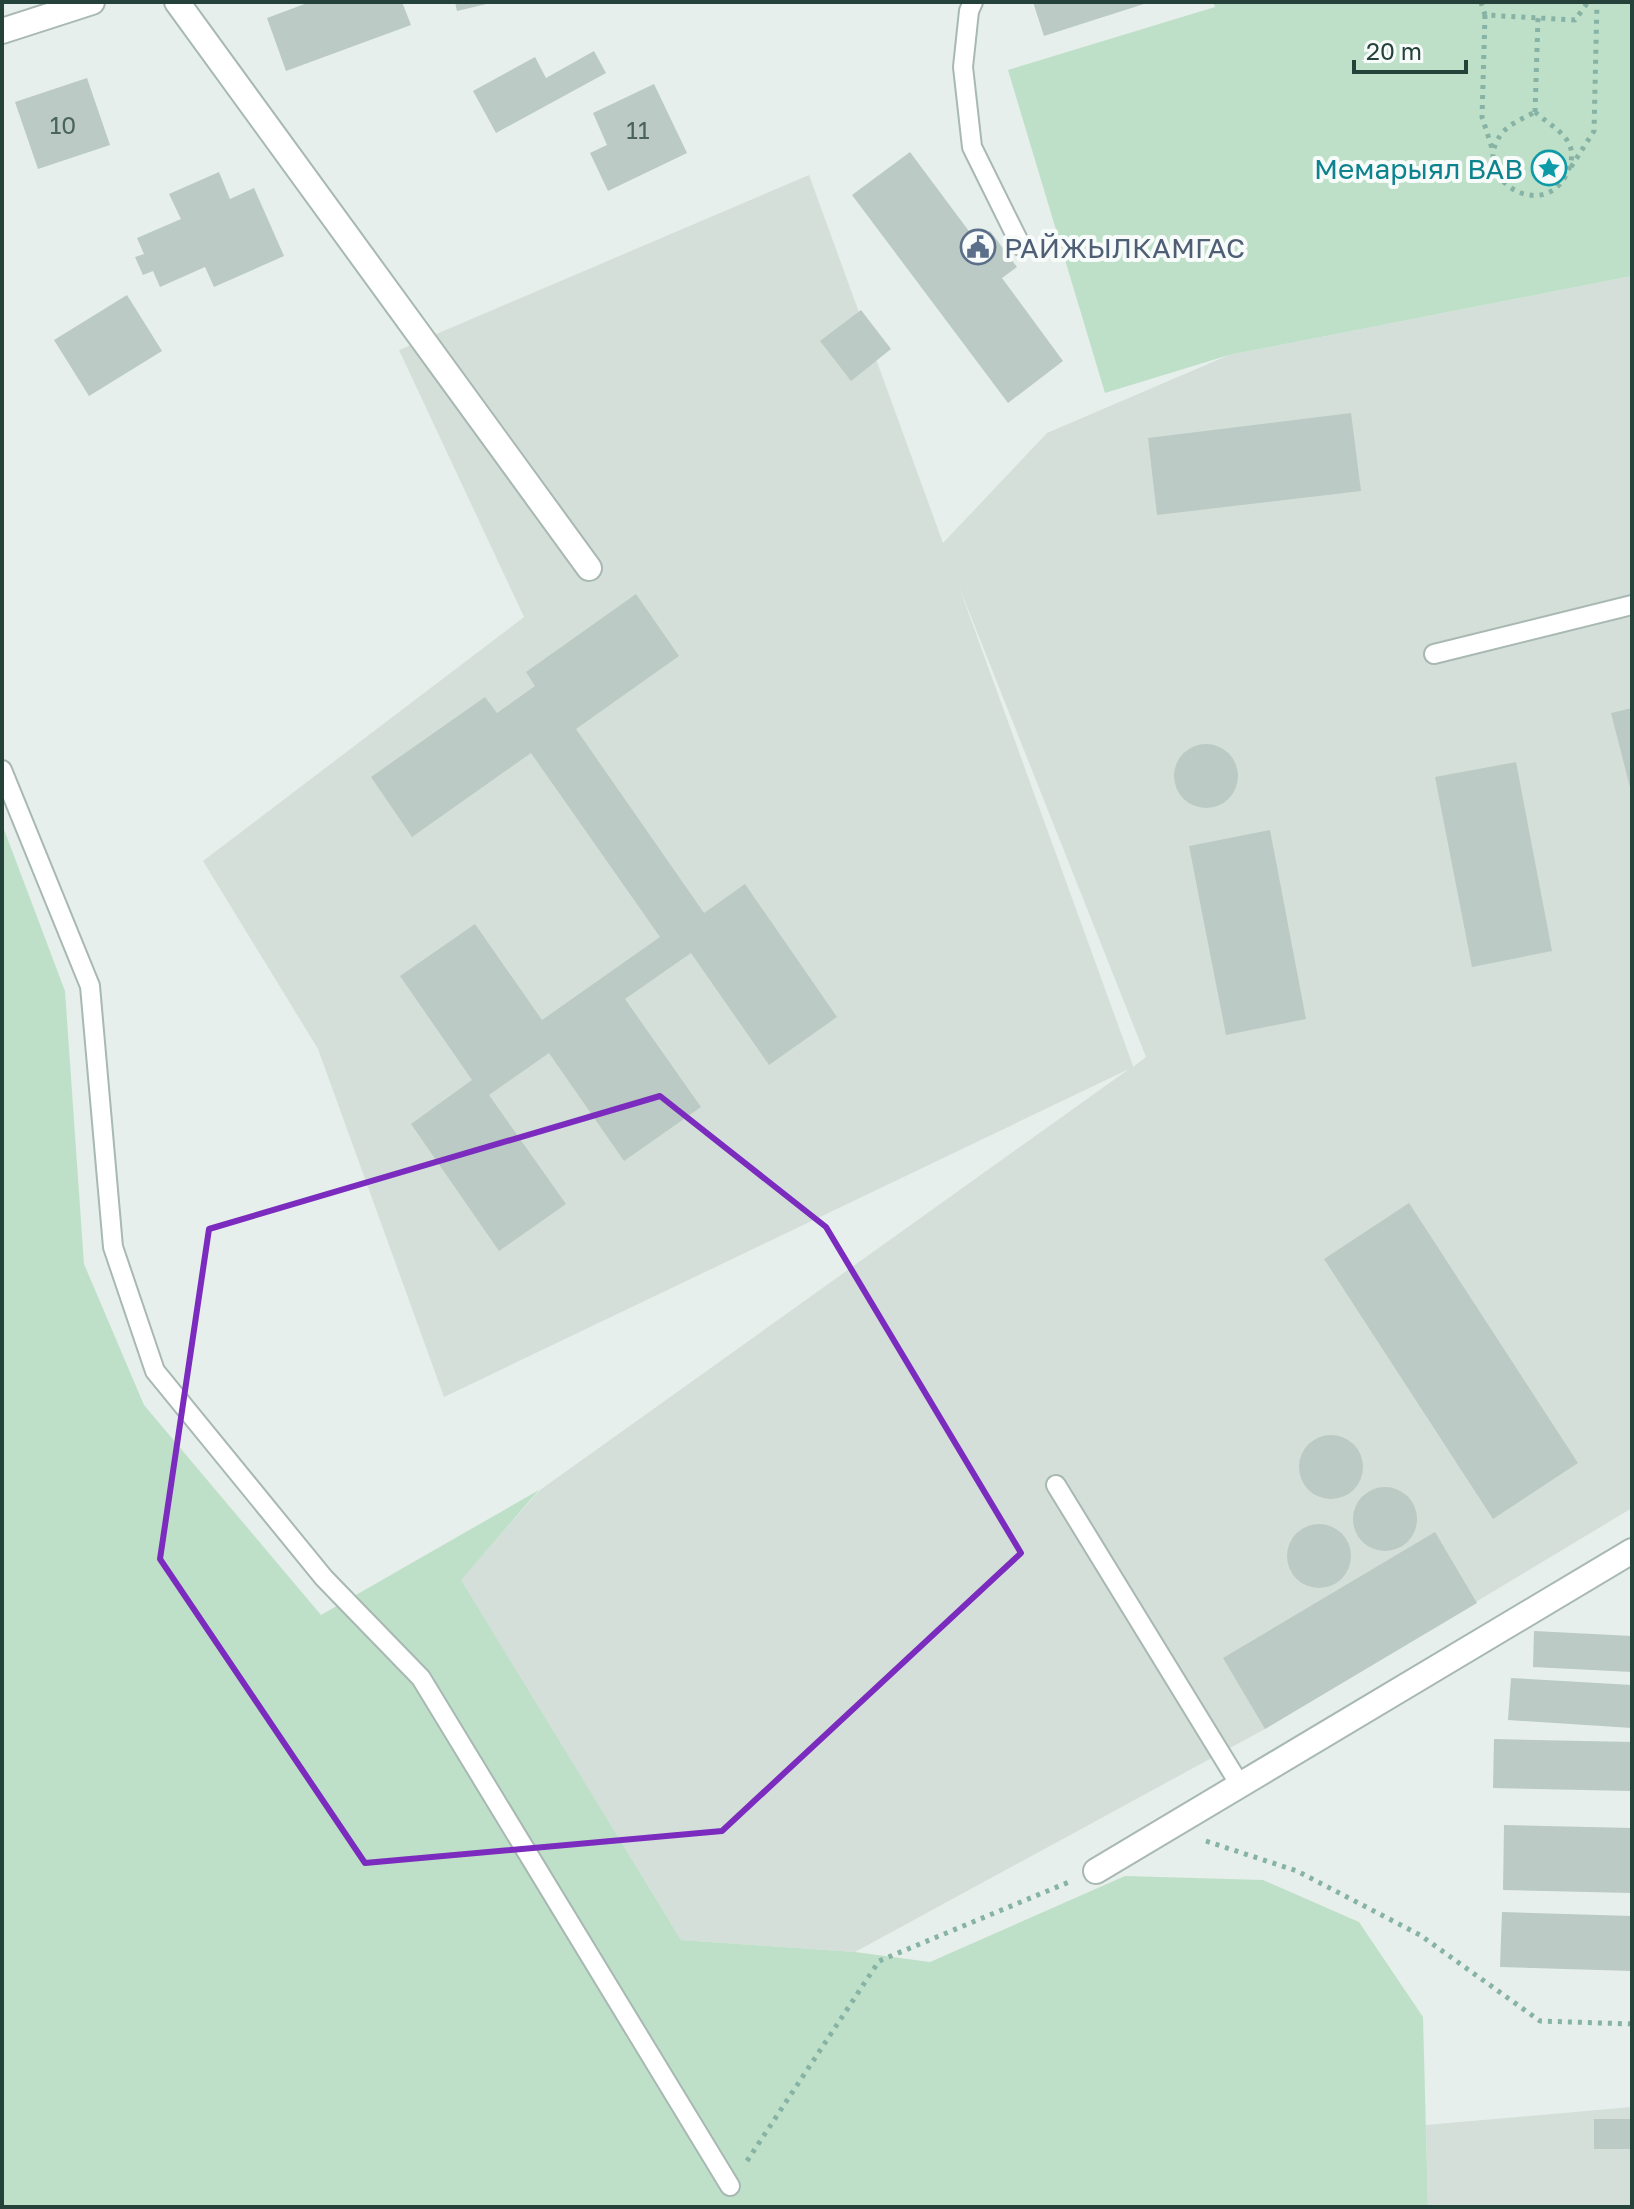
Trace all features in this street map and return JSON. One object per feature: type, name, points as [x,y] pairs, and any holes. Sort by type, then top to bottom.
[{"type":"street","points":[[2,31],[92,2]]},
{"type":"street","points":[[177,2],[589,568]]},
{"type":"street","points":[[1096,1871],[1632,1551]]},
{"type":"lane","points":[[973,2],[969,11],[963,67],[972,147],[1021,246]]},
{"type":"lane","points":[[1434,654],[1632,605]]},
{"type":"lane","points":[[2,770],[90,986],[113,1247],[155,1371],[324,1578],[421,1678],[730,2186]]},
{"type":"lane","points":[[1056,1485],[1240,1785]]},
{"type":"path","points":[[1481,2],[1485,15],[1482,117],[1499,176],[1506,186],[1517,192],[1541,195],[1562,182],[1594,131],[1597,2]]},
{"type":"path","points":[[1485,15],[1575,20],[1588,2]]},
{"type":"path","points":[[1535,112],[1538,18]]},
{"type":"path","points":[[1494,152],[1497,140],[1506,129],[1535,112]]},
{"type":"path","points":[[1535,112],[1563,134],[1570,145],[1568,171]]},
{"type":"path","points":[[1167,1829],[1297,1871],[1420,1935],[1540,2021],[1632,2024]]},
{"type":"path","points":[[730,2186],[879,1961],[1096,1871]]},
{"type":"highlighted area","points":[[660,1096],[826,1227],[1021,1553],[722,1831],[365,1863],[160,1559],[209,1229]]},
{"type":"shaded area","points":[[809,175],[943,543],[1047,433],[1229,355],[1632,276],[1632,1508],[1265,1729],[855,1952],[681,1940],[460,1580],[540,1490],[1129,1069],[444,1397],[318,1049],[203,861],[524,617],[399,350]],"holes":[[[958,584],[1146,1057],[1133,1067]]]},
{"type":"shaded area","points":[[1632,2107],[1632,2207],[1428,2207],[1426,2125]]},
{"type":"green space","points":[[1213,2],[1632,2],[1632,276],[1229,355],[1105,393],[1008,70],[1215,7]]},
{"type":"green space","points":[[2,824],[65,991],[84,1264],[144,1405],[321,1615],[539,1490],[461,1580],[681,1940],[855,1952],[930,1962],[1125,1876],[1263,1880],[1359,1922],[1423,2017],[1428,2207],[2,2207]]},
{"type":"building","points":[[310,2],[402,2],[411,25],[286,71],[267,18]]},
{"type":"building","points":[[455,2],[491,2],[491,3],[457,11]]},
{"type":"building","points":[[1033,2],[1146,2],[1147,3],[1044,36]]},
{"type":"building","points":[[594,51],[606,73],[496,133],[473,91],[535,57],[546,78]]},
{"type":"building","points":[[87,78],[110,145],[38,169],[15,102]]},
{"type":"building","points":[[654,84],[687,153],[608,191],[590,153],[607,145],[593,113]]},
{"type":"building","points":[[910,152],[977,242],[990,231],[1017,267],[1002,278],[1063,361],[1008,403],[852,195]]},
{"type":"building","points":[[219,172],[230,199],[254,188],[284,256],[214,287],[205,267],[160,287],[153,271],[143,275],[135,257],[144,254],[137,238],[181,219],[169,194]]},
{"type":"building","points":[[127,295],[162,351],[89,396],[54,340]]},
{"type":"building","points":[[861,310],[891,349],[851,381],[820,341]]},
{"type":"building","points":[[1351,413],[1361,491],[1157,515],[1148,438]]},
{"type":"building","points":[[636,594],[679,656],[576,729],[704,913],[745,884],[837,1017],[769,1065],[691,953],[625,999],[701,1107],[624,1161],[549,1053],[489,1095],[566,1204],[499,1251],[411,1124],[472,1080],[400,976],[475,924],[542,1020],[660,937],[531,753],[412,837],[371,777],[485,697],[497,713],[535,686],[526,672]]},
{"type":"building","points":[[1632,708],[1632,791],[1631,791],[1611,713]]},
{"type":"building","points":[[1206,744],[1224,750],[1232,758],[1238,776],[1232,794],[1224,802],[1206,808],[1188,802],[1180,794],[1174,776],[1180,758],[1188,750]]},
{"type":"building","points":[[1516,762],[1552,951],[1472,967],[1435,777]]},
{"type":"building","points":[[1270,830],[1306,1019],[1226,1035],[1189,846]]},
{"type":"building","points":[[1409,1203],[1578,1463],[1493,1519],[1324,1259]]},
{"type":"building","points":[[1331,1435],[1354,1444],[1363,1467],[1354,1490],[1331,1499],[1308,1490],[1299,1467],[1308,1444]]},
{"type":"building","points":[[1385,1487],[1408,1496],[1417,1519],[1408,1542],[1385,1551],[1362,1542],[1353,1519],[1362,1496]]},
{"type":"building","points":[[1319,1524],[1342,1533],[1351,1556],[1342,1579],[1319,1588],[1296,1579],[1287,1556],[1296,1533]]},
{"type":"building","points":[[1435,1532],[1477,1603],[1265,1729],[1223,1658]]},
{"type":"building","points":[[1534,1631],[1632,1636],[1632,1672],[1533,1667]]},
{"type":"building","points":[[1511,1678],[1632,1685],[1632,1728],[1508,1720]]},
{"type":"building","points":[[1494,1739],[1632,1742],[1632,1791],[1493,1788]]},
{"type":"building","points":[[1504,1825],[1632,1828],[1632,1893],[1503,1890]]},
{"type":"building","points":[[1502,1912],[1632,1916],[1632,1971],[1500,1967]]},
{"type":"building","points":[[1594,2119],[1630,2119],[1630,2149],[1594,2149]]},
{"type":"place","name":"Мемарыял ВАВ","points":[[1549,168]]},
{"type":"place","name":"РАЙЖЫЛКАМГАС","points":[[978,247]]}]
